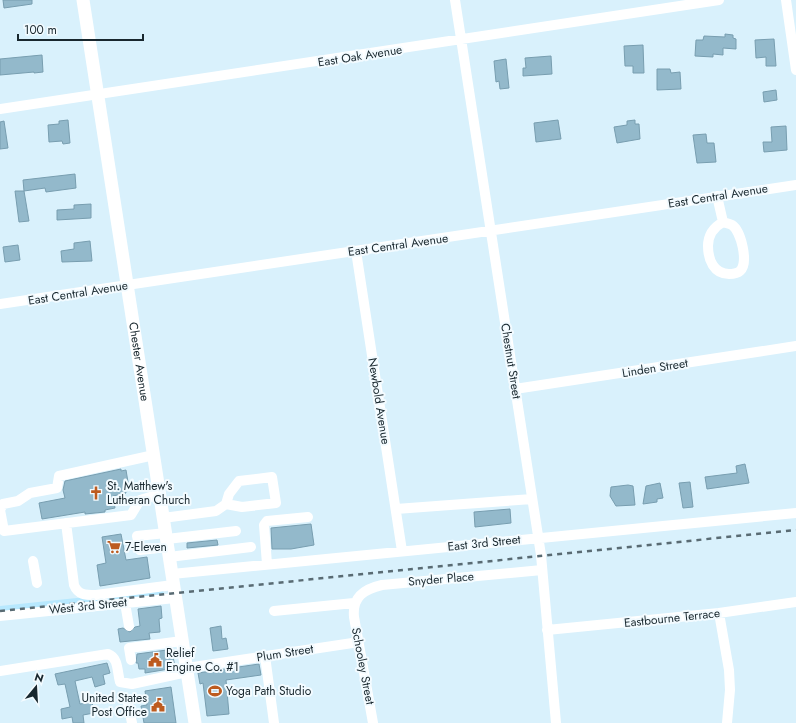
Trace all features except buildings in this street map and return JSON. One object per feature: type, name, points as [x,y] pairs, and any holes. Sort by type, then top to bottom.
[{"type":"main road","name":"Chester Avenue","points":[[83,0],[195,723]]},
{"type":"street","name":"Chestnut Street","points":[[455,0],[538,538],[556,723]]},
{"type":"street","name":"East Oak Avenue","points":[[0,109],[719,0]]},
{"type":"street","points":[[786,0],[796,70]]},
{"type":"street","name":"East Central Avenue","points":[[0,304],[796,185]]},
{"type":"street","points":[[717,196],[724,222]]},
{"type":"street","points":[[724,222],[732,225],[741,238],[744,253],[744,264],[740,271],[731,274],[721,274],[714,269],[708,247],[710,234],[716,226],[724,222]]},
{"type":"street","name":"Newbold Avenue","points":[[356,251],[402,552]]},
{"type":"street","name":"Linden Street","points":[[515,389],[796,346]]},
{"type":"street","points":[[154,455],[59,476],[57,488],[30,493],[18,501],[3,504],[0,510],[4,531],[132,515],[140,500],[160,494]]},
{"type":"street","points":[[163,518],[216,510],[226,504],[229,494],[239,481],[272,477],[276,503],[242,508],[226,504]]},
{"type":"street","points":[[396,509],[532,499]]},
{"type":"street","name":"East 3rd Street","points":[[66,524],[74,585],[77,592],[83,595],[96,595],[172,579],[267,564],[796,513]]},
{"type":"street","points":[[267,564],[264,525],[267,521],[308,518]]},
{"type":"street","points":[[167,544],[236,531]]},
{"type":"street","points":[[167,544],[251,547]]},
{"type":"street","points":[[33,560],[37,583]]},
{"type":"street","name":"Snyder Place","points":[[354,606],[358,596],[364,591],[382,585],[542,570]]},
{"type":"street","name":"West 3rd Street","points":[[0,616],[175,598]]},
{"type":"street","name":"Eastbourne Terrace","points":[[547,630],[719,614],[796,602]]},
{"type":"street","points":[[125,603],[129,626]]},
{"type":"street","points":[[274,611],[354,606]]},
{"type":"street","name":"Schooley Street","points":[[354,606],[373,723]]},
{"type":"street","points":[[719,614],[729,670],[730,690],[727,723]]},
{"type":"street","points":[[131,660],[129,648],[182,641]]},
{"type":"street","name":"Plum Street","points":[[0,671],[108,654],[116,661],[120,682],[124,684],[132,684],[187,670],[265,656],[359,642]]},
{"type":"street","points":[[265,656],[274,723]]},
{"type":"street","points":[[128,703],[132,723]]},
{"type":"shaded area","points":[[163,589],[164,596],[0,614],[0,606]]},
{"type":"railway","points":[[0,611],[796,530]]},
{"type":"place","name":"St. Matthew's Lutheran Church","points":[[96,493]]},
{"type":"place","name":"7-Eleven","points":[[114,547]]},
{"type":"place","name":"Relief Engine Co. #1","points":[[155,660]]},
{"type":"place","name":"Yoga Path Studio","points":[[215,691]]},
{"type":"place","name":"United States Post Office","points":[[158,705]]}]
